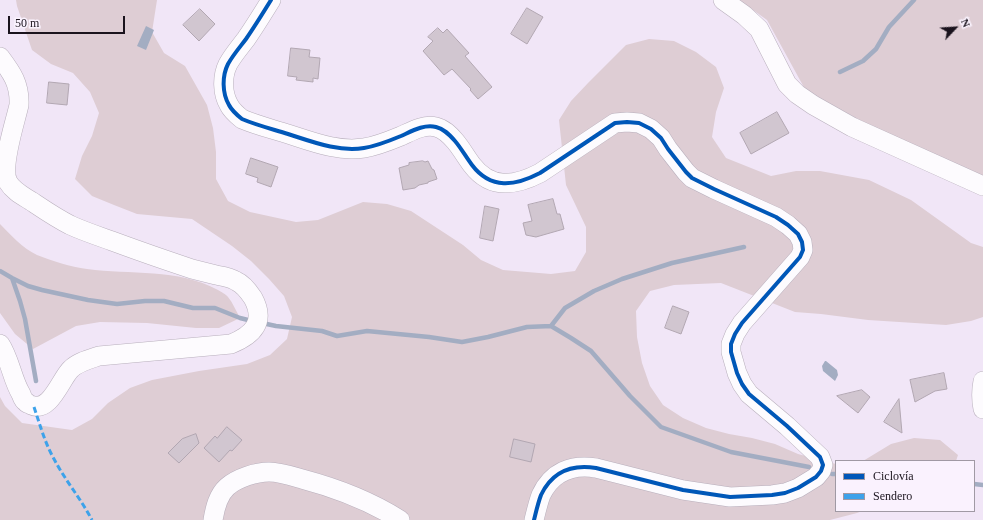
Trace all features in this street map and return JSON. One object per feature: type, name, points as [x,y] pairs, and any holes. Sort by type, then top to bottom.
[{"type":"street","points":[[271,0],[233,55],[227,66],[224,77],[224,88],[229,106],[242,119],[326,146],[347,150],[375,146],[425,126],[435,126],[444,129],[481,174],[492,182],[505,184],[518,183],[528,180],[615,124],[627,122],[640,123],[651,129],[661,138],[668,149],[692,178],[776,217],[798,234],[802,242],[800,257],[742,323],[731,344],[731,352],[737,373],[749,394],[787,426],[820,458],[823,465],[822,471],[816,477],[798,488],[785,493],[730,497],[683,490],[586,466],[576,467],[555,476],[546,486],[540,497],[534,520]]},
{"type":"street","points":[[723,0],[744,15],[759,29],[787,84],[797,94],[852,126],[983,186]]},
{"type":"street","points":[[0,57],[15,79],[19,97],[19,105],[6,157],[6,176],[11,187],[52,215],[70,225],[147,254],[236,281],[252,296],[259,313],[258,320],[254,328],[241,340],[231,344],[99,356],[85,361],[72,368],[65,376],[52,397],[43,405],[34,407],[26,402],[18,389],[7,358],[0,344]]},
{"type":"street","points":[[983,381],[981,399],[983,409]]},
{"type":"street","points":[[213,520],[219,498],[226,487],[245,476],[269,472],[326,486],[383,510],[400,520]]},
{"type":"shaded area","points":[[16,0],[157,0],[152,32],[164,53],[185,66],[207,105],[213,128],[216,152],[216,179],[228,201],[250,212],[296,222],[318,220],[363,202],[387,204],[411,211],[463,245],[481,260],[503,270],[551,274],[575,271],[586,252],[586,227],[566,185],[559,120],[571,101],[626,45],[649,39],[674,41],[696,52],[716,67],[724,88],[716,112],[712,137],[726,158],[771,176],[796,171],[820,171],[869,180],[911,200],[971,243],[983,247],[983,317],[971,321],[946,325],[868,320],[795,312],[721,283],[674,285],[650,291],[636,311],[637,337],[642,363],[650,386],[663,405],[683,418],[706,428],[775,444],[798,454],[835,464],[835,512],[860,512],[830,520],[0,520],[0,397],[5,406],[22,423],[72,430],[92,419],[108,403],[130,388],[152,380],[247,364],[270,355],[287,339],[292,317],[284,296],[251,261],[232,246],[192,219],[137,214],[92,196],[75,179],[82,156],[92,136],[99,113],[90,92],[73,73],[51,64],[32,50]]},
{"type":"shaded area","points":[[739,0],[983,0],[983,182],[900,142],[806,91],[767,20]]},
{"type":"shaded area","points":[[0,224],[26,249],[37,255],[62,264],[103,271],[170,275],[203,283],[225,294],[240,318],[219,328],[196,328],[147,323],[100,322],[76,326],[33,349],[15,334],[0,313]]},
{"type":"shaded area","points":[[914,438],[940,440],[958,455],[956,460],[865,460],[891,444]]},
{"type":"water","points":[[146,26],[154,30],[146,50],[137,46]]},
{"type":"water","points":[[825,361],[837,370],[838,375],[835,381],[823,371],[822,366]]},
{"type":"building","points":[[527,8],[543,17],[527,44],[511,34]]},
{"type":"building","points":[[200,9],[215,24],[199,41],[183,25]]},
{"type":"building","points":[[438,28],[443,33],[447,29],[469,53],[465,56],[492,87],[478,99],[470,90],[471,89],[452,69],[444,75],[423,51],[433,41],[428,37]]},
{"type":"building","points":[[291,48],[310,50],[309,57],[320,58],[318,79],[313,78],[313,82],[296,80],[297,77],[288,76]]},
{"type":"building","points":[[49,82],[69,84],[67,105],[47,103]]},
{"type":"building","points":[[777,112],[789,133],[751,154],[740,133]]},
{"type":"building","points":[[251,158],[278,167],[271,187],[257,182],[258,178],[246,174]]},
{"type":"building","points":[[428,161],[434,170],[437,179],[419,185],[415,188],[403,190],[399,168],[409,165],[409,163]]},
{"type":"building","points":[[553,199],[557,214],[560,214],[564,229],[536,237],[526,235],[523,223],[532,221],[528,205]]},
{"type":"building","points":[[485,206],[499,209],[493,241],[480,238]]},
{"type":"building","points":[[673,306],[689,312],[681,334],[665,328]]},
{"type":"building","points":[[944,373],[947,389],[935,391],[915,402],[910,380]]},
{"type":"building","points":[[862,390],[870,397],[858,413],[837,396]]},
{"type":"building","points":[[899,399],[902,433],[884,422]]},
{"type":"building","points":[[227,427],[242,440],[219,462],[204,448],[215,436],[217,438]]},
{"type":"building","points":[[196,434],[199,443],[179,463],[168,453],[182,439]]},
{"type":"building","points":[[514,439],[535,444],[531,462],[510,457]]},
{"type":"waterway","points":[[840,72],[863,61],[876,49],[889,27],[914,0]]},
{"type":"waterway","points":[[551,326],[565,308],[594,291],[622,279],[672,263],[744,247]]},
{"type":"waterway","points":[[0,271],[28,286],[88,300],[117,304],[145,301],[164,301],[193,308],[215,308],[252,321]]},
{"type":"waterway","points":[[12,278],[25,319],[36,381]]},
{"type":"waterway","points":[[262,323],[322,331],[337,336],[367,331],[462,342],[527,327],[551,326],[591,351],[630,396],[661,427],[731,452],[809,467]]},
{"type":"waterway","points":[[975,484],[983,485]]},
{"type":"marked path","points":[[34,407],[43,434],[58,467],[92,520]]},
{"type":"cycle path","points":[[271,0],[226,69],[224,79],[225,95],[232,109],[242,119],[316,143],[345,149],[378,145],[418,128],[432,126],[444,130],[451,136],[479,173],[487,179],[504,183],[522,181],[540,173],[615,123],[639,123],[651,129],[661,138],[668,149],[692,178],[776,217],[798,234],[802,242],[803,250],[800,257],[742,323],[731,344],[731,352],[737,373],[749,394],[787,426],[820,457],[823,465],[821,471],[816,477],[798,488],[785,493],[730,497],[683,490],[596,468],[578,467],[563,471],[545,487],[541,495],[534,520]]}]
